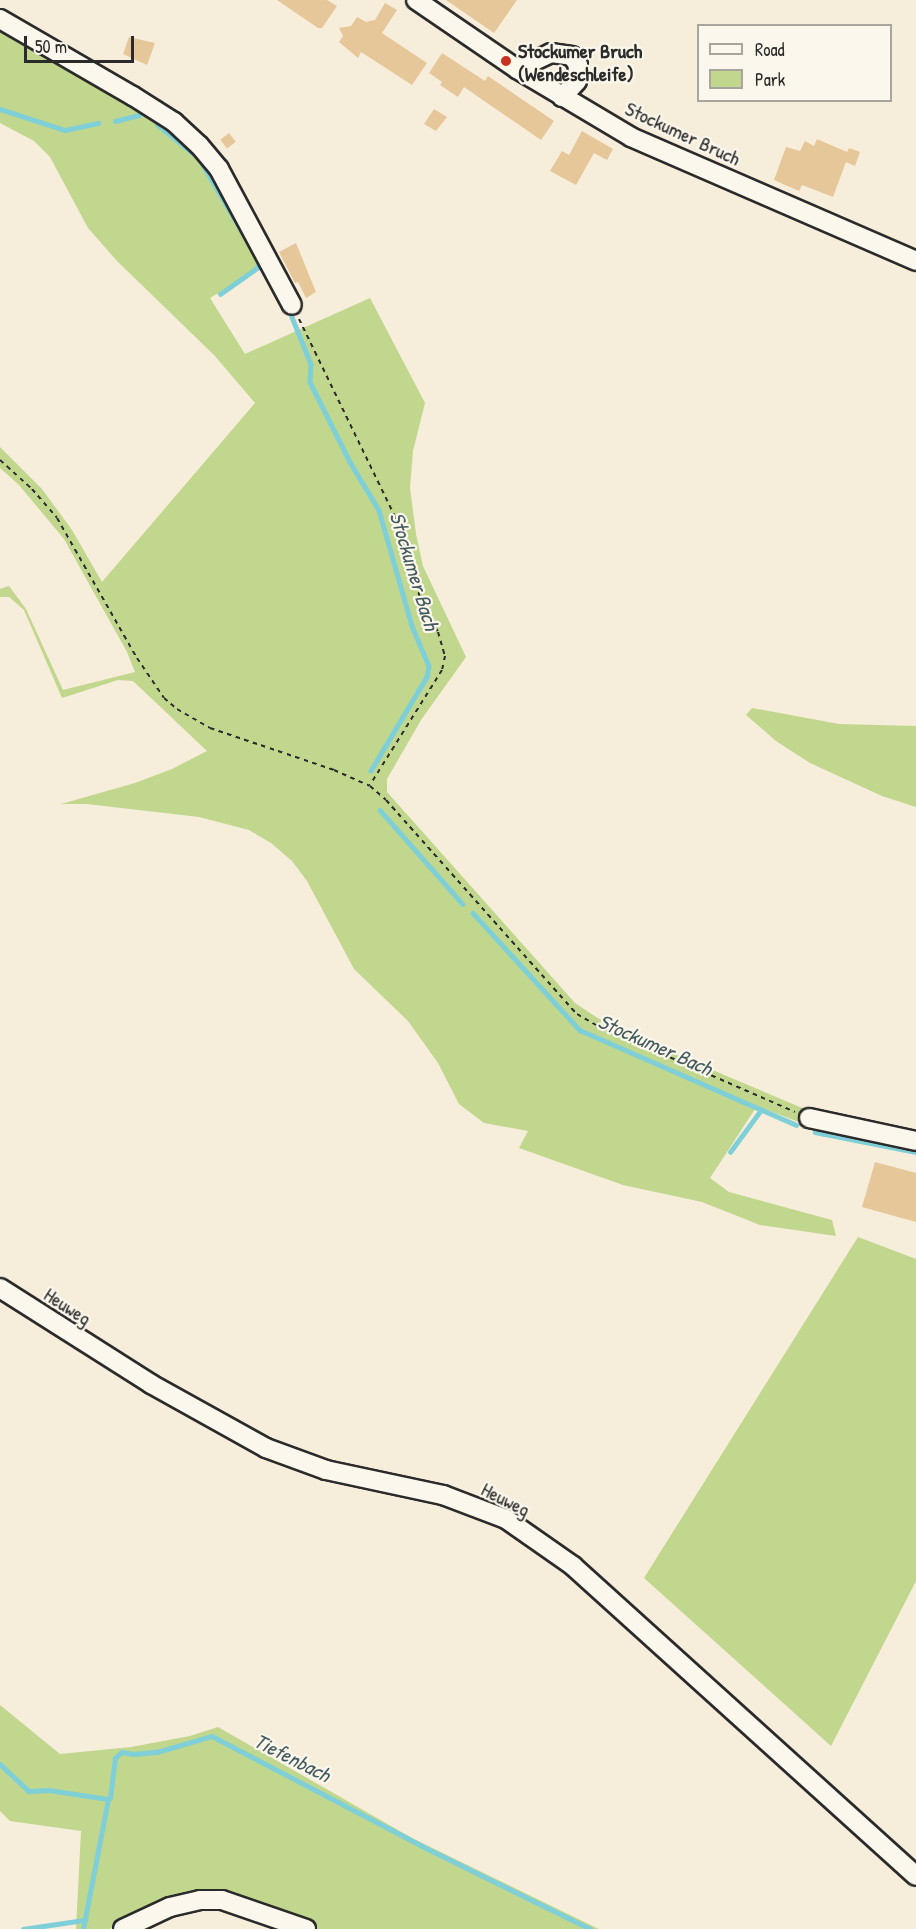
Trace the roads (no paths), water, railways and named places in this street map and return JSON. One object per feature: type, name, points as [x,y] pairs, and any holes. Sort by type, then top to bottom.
[{"type":"street","name":"Stockumer Bruch","points":[[416,0],[517,69],[631,136],[916,261]]},
{"type":"street","points":[[0,20],[133,96],[174,122],[199,145],[219,170],[292,305]]},
{"type":"street","points":[[517,69],[551,53],[572,56],[578,65],[576,81],[562,97]]},
{"type":"street","points":[[808,1118],[916,1141]]},
{"type":"street","name":"Heuweg","points":[[0,1288],[151,1384],[266,1448],[326,1470],[443,1495],[506,1520],[573,1566],[916,1876]]},
{"type":"street","points":[[123,1929],[170,1907],[200,1900],[222,1900],[245,1906],[306,1929]]},
{"type":"waterway","name":"Stockumer Bach","points":[[0,109],[65,130],[98,123]]},
{"type":"waterway","name":"Stockumer Bach","points":[[115,121],[139,115]]},
{"type":"waterway","name":"Stockumer Bach","points":[[157,124],[199,158],[250,245]]},
{"type":"waterway","points":[[220,294],[257,268],[259,262],[257,258]]},
{"type":"waterway","name":"Stockumer Bach","points":[[290,312],[311,364],[310,382],[350,462],[379,510],[412,626],[429,666],[427,677],[371,771]]},
{"type":"waterway","name":"Stockumer Bach","points":[[380,810],[463,904]]},
{"type":"waterway","name":"Stockumer Bach","points":[[473,913],[580,1030],[796,1125]]},
{"type":"waterway","points":[[730,1152],[761,1110]]},
{"type":"waterway","name":"Stockumer Bach","points":[[815,1132],[916,1152]]},
{"type":"waterway","name":"Tiefenbach","points":[[0,1764],[29,1791],[49,1790],[108,1799],[110,1798],[115,1758],[122,1752],[133,1754],[157,1752],[212,1736],[422,1846],[591,1929]]},
{"type":"waterway","points":[[83,1929],[108,1799]]},
{"type":"waterway","points":[[23,1929],[85,1920]]},
{"type":"place","name":"Stockumer Bruch (Wendeschleife)","points":[[506,61]]}]
